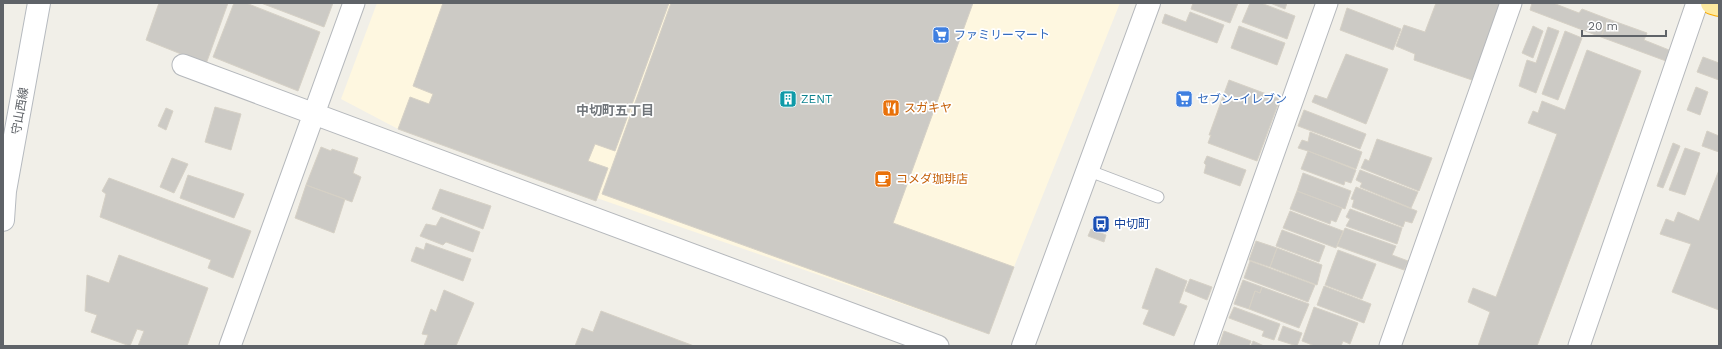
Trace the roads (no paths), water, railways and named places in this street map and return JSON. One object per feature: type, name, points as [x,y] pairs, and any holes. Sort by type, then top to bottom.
[{"type":"highway","points":[[1712,3],[1719,5]]},
{"type":"street","name":"守山西線","points":[[3,220],[5,191],[39,3]]},
{"type":"street","points":[[230,346],[354,3]]},
{"type":"street","points":[[1023,346],[1149,3]]},
{"type":"street","points":[[1205,346],[1327,3]]},
{"type":"street","points":[[1390,346],[1511,3]]},
{"type":"street","points":[[1579,346],[1697,3]]},
{"type":"street","points":[[183,65],[938,346]]},
{"type":"lane","points":[[1088,170],[1158,196]]},
{"type":"place","name":"ファミリーマート","points":[[941,35]]},
{"type":"place","name":"ZENT","points":[[788,99]]},
{"type":"place","name":"セブン-イレブン","points":[[1184,99]]},
{"type":"place","name":"スガキヤ","points":[[891,108]]},
{"type":"place","name":"コメダ珈琲店","points":[[883,179]]},
{"type":"place","name":"中切町","points":[[1101,224]]},
{"type":"district","name":"中切町五丁目","points":[[615,110]]}]
